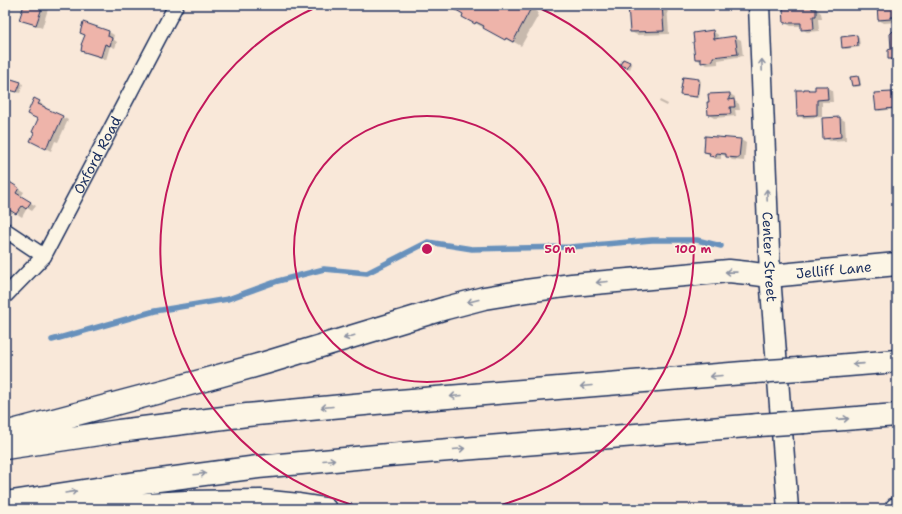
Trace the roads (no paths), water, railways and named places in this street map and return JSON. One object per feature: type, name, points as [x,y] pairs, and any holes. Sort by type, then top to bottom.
[{"type":"main road","name":"Jelliff Lane","points":[[5,433],[196,382],[484,298],[572,285],[729,271],[770,276],[897,264]]},
{"type":"main road","points":[[5,448],[126,430],[247,415],[897,361]]},
{"type":"main road","points":[[5,503],[129,484],[258,467],[388,455],[897,415]]},
{"type":"main road","points":[[50,509],[224,501],[260,501],[325,509]]},
{"type":"street","name":"Oxford Road","points":[[5,296],[44,256],[176,5]]},
{"type":"street","name":"Center Street","points":[[759,5],[770,276],[788,509]]},
{"type":"street","points":[[5,230],[44,256]]},
{"type":"waterway","points":[[52,340],[155,311],[228,299],[278,281],[324,269],[367,273],[428,242],[472,249],[570,247],[652,240],[697,240],[721,246]]}]
